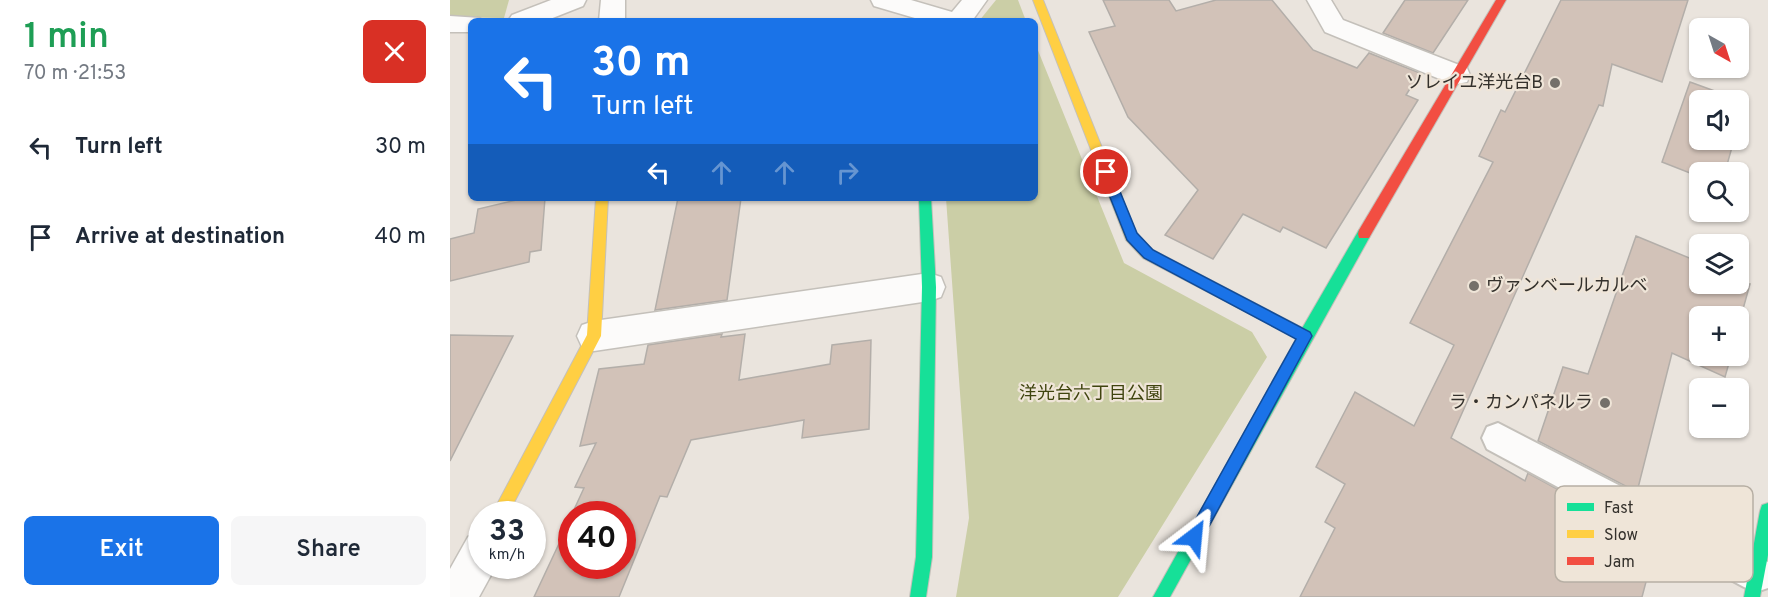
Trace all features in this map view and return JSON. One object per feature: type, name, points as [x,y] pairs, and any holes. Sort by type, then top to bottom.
[{"type":"street","points":[[529,18],[574,0]]},
{"type":"street","points":[[612,18],[613,0]]},
{"type":"street","points":[[883,0],[944,18]]},
{"type":"street","points":[[961,18],[975,0]]},
{"type":"street","points":[[1038,0],[1131,236],[1148,254],[1305,336]]},
{"type":"street","points":[[1319,0],[1334,26],[1457,75]]},
{"type":"street","points":[[1161,597],[1305,336],[1501,0]]},
{"type":"street","points":[[450,24],[468,24]]},
{"type":"street","points":[[507,501],[594,336],[602,201]]},
{"type":"street","points":[[918,597],[924,557],[928,287],[925,201]]},
{"type":"street","points":[[594,336],[928,287]]},
{"type":"street","points":[[1754,586],[1768,511]]},
{"type":"street","points":[[457,597],[468,577]]},
{"type":"lane","points":[[1498,438],[1581,486]]},
{"type":"green space","points":[[450,0],[509,0],[504,18],[450,17]]},
{"type":"green space","points":[[996,0],[1018,0],[1025,18],[981,18]]},
{"type":"green space","name":"洋光台六丁目公園","points":[[1038,50],[1124,263],[1252,332],[1267,357],[1118,597],[956,597],[969,518],[946,201],[1038,201]]},
{"type":"building","points":[[1103,0],[1169,0],[1176,11],[1216,0],[1272,0],[1313,50],[1357,68],[1369,53],[1420,73],[1406,95],[1418,100],[1326,248],[1283,227],[1280,232],[1243,214],[1213,259],[1165,235],[1198,190],[1128,117],[1089,32],[1115,26]]},
{"type":"building","points":[[1405,0],[1468,0],[1433,53],[1383,33]]},
{"type":"building","points":[[1561,0],[1688,0],[1662,82],[1612,64],[1603,106],[1599,105],[1451,438],[1525,481],[1528,473],[1555,488],[1555,582],[1646,582],[1642,597],[1300,597],[1335,528],[1325,522],[1345,484],[1316,467],[1355,392],[1414,426],[1454,345],[1410,323],[1493,162],[1479,156],[1501,110],[1505,112]]},
{"type":"building","points":[[1690,82],[1712,90],[1689,90],[1689,150],[1731,150],[1728,162],[1689,162],[1689,173],[1662,162]]},
{"type":"building","points":[[512,201],[545,201],[541,250],[530,252],[529,262],[450,281],[450,239],[474,233],[478,209]]},
{"type":"building","points":[[677,201],[741,201],[727,300],[655,310]]},
{"type":"building","name":"ラ・カンパネルラ","points":[[1636,236],[1689,258],[1689,294],[1747,294],[1744,306],[1689,306],[1689,361],[1672,353],[1639,486],[1625,486],[1538,441],[1563,367],[1588,374]]},
{"type":"building","points":[[722,334],[721,337],[745,334],[739,380],[830,364],[832,345],[871,340],[869,429],[802,438],[804,420],[691,440],[667,497],[660,496],[636,555],[636,501],[578,501],[584,488],[575,487],[596,443],[580,446],[599,369],[644,364],[648,345]]},
{"type":"building","points":[[450,335],[513,336],[450,461]]},
{"type":"building","name":"ラ・カンパネルラ","points":[[1701,366],[1728,366],[1725,377]]},
{"type":"building","points":[[558,546],[558,579],[626,579],[619,597],[534,597],[542,579],[546,579],[546,571]]},
{"type":"traffic: fast","points":[[918,597],[924,557],[929,287],[925,201]]},
{"type":"traffic: fast","points":[[1161,597],[1364,234]]},
{"type":"traffic: fast","points":[[1752,597],[1768,511]]},
{"type":"traffic: slow","points":[[1038,0],[1131,236],[1148,254],[1305,336]]},
{"type":"traffic: slow","points":[[507,501],[594,336],[602,201]]},
{"type":"traffic: jam","points":[[1364,234],[1501,0]]},
{"type":"place","name":"ソレイユ洋光台B","points":[[1555,83]]},
{"type":"place","name":"ヴァンベールカルベ","points":[[1474,286]]},
{"type":"place","name":"ラ・カンパネルラ","points":[[1605,403]]},
{"type":"route","points":[[1106,172],[1131,236],[1148,254],[1305,336],[1194,537]]}]
